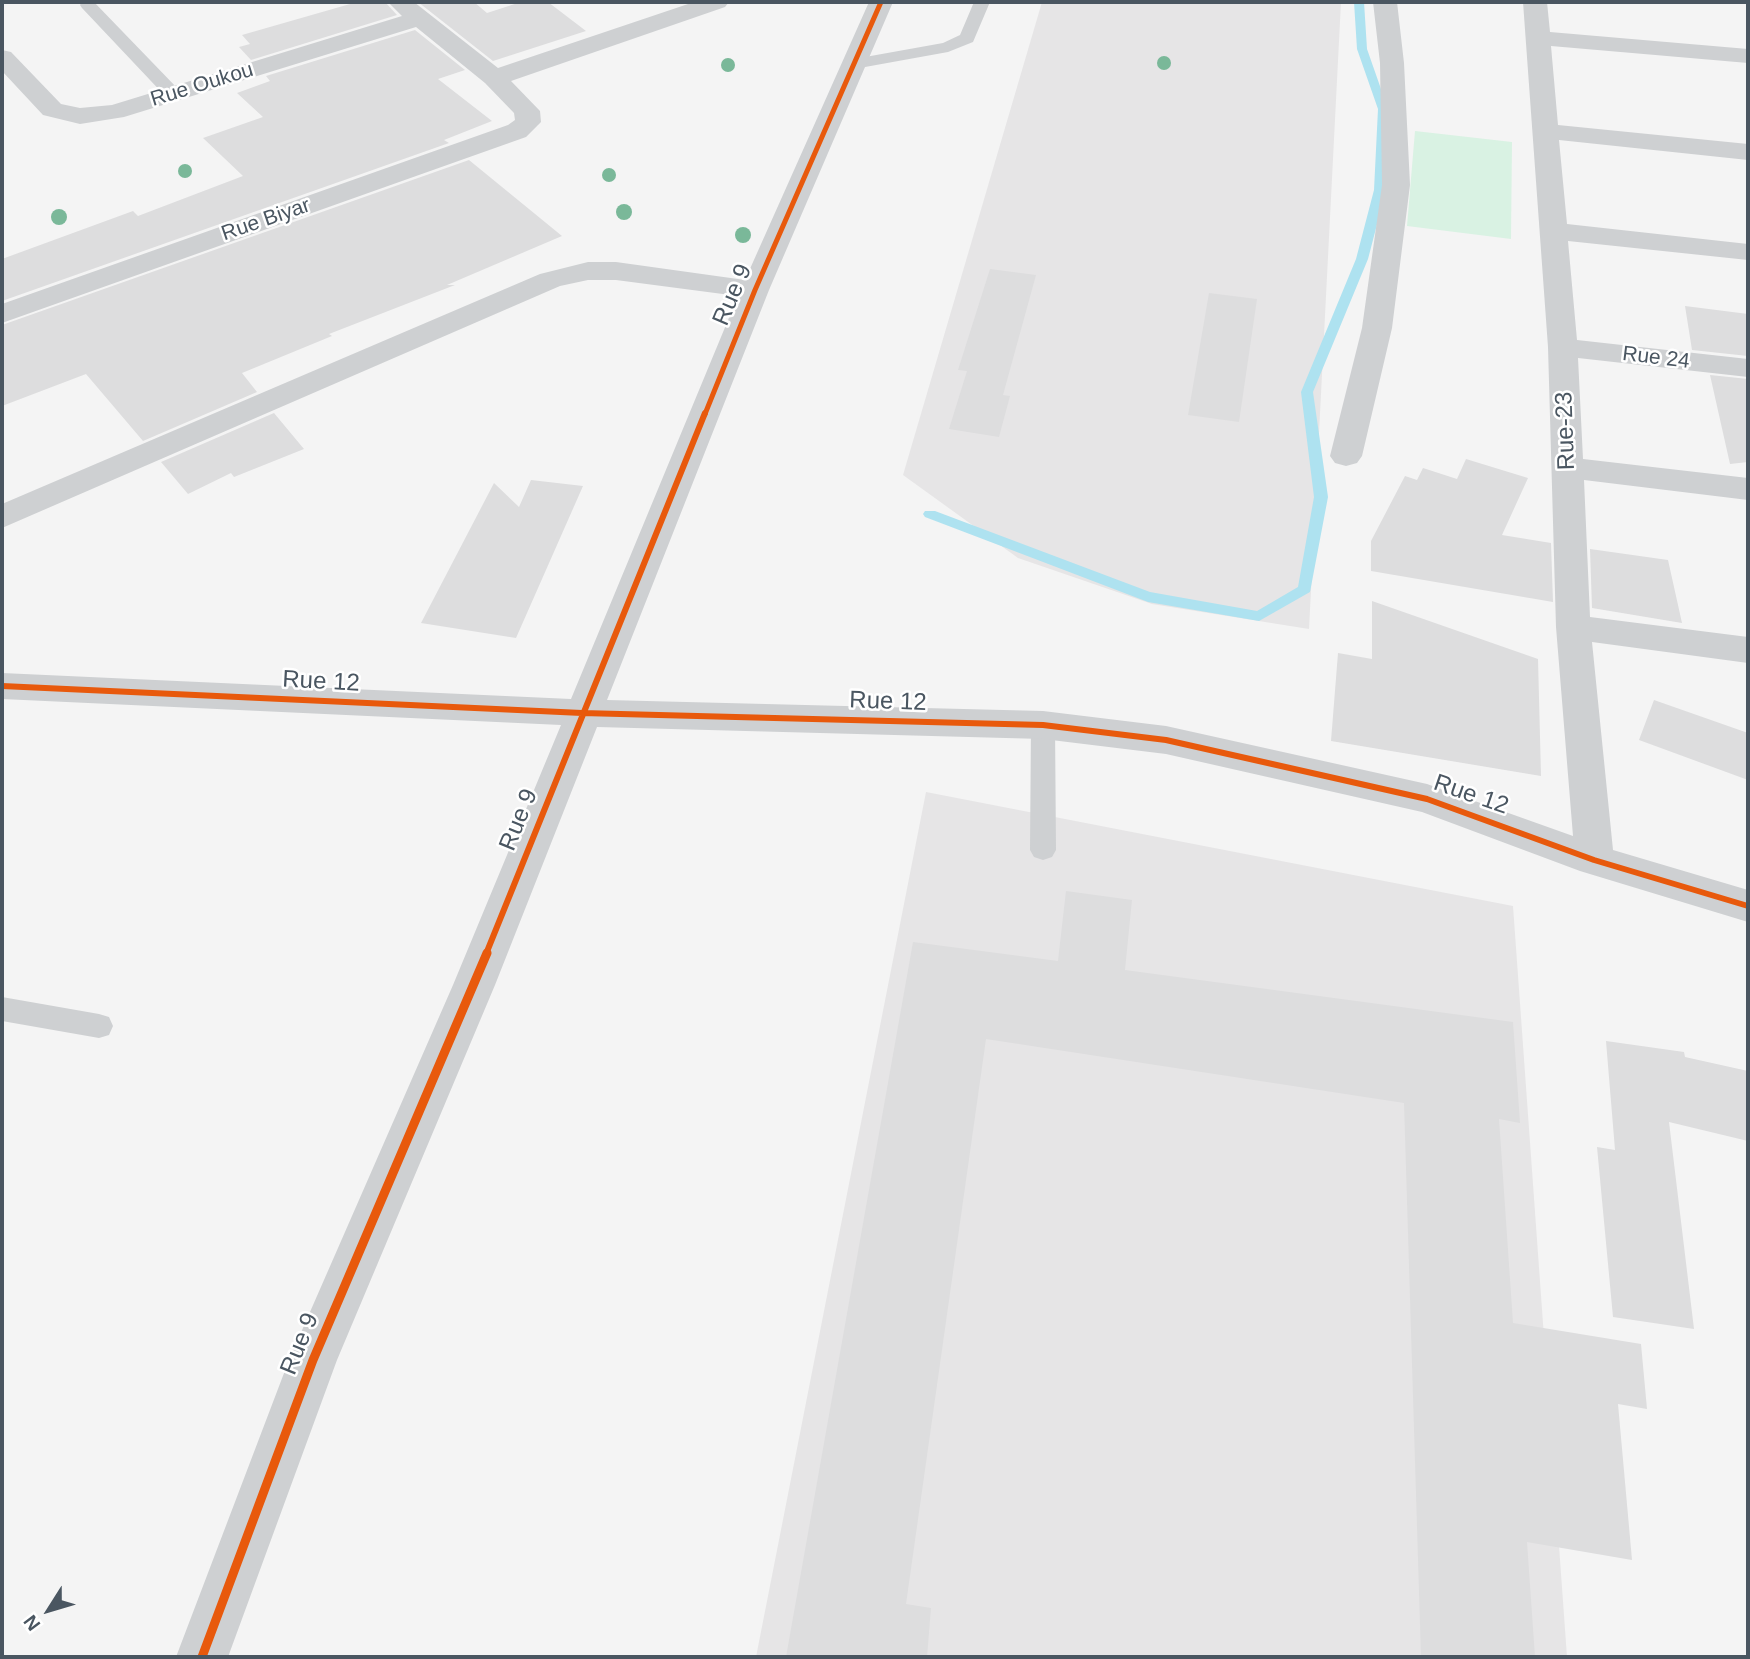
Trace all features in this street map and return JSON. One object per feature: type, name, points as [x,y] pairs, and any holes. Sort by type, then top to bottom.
[{"type":"street","points":[[400,2],[494,78],[717,2]]},
{"type":"street","name":"Rue 9","points":[[202,1657],[313,1360],[474,985],[755,290],[881,2]]},
{"type":"street","points":[[1346,456],[1377,328],[1396,186],[1392,63],[1385,2]]},
{"type":"street","name":"Rue-23","points":[[1535,2],[1563,347],[1573,627],[1594,860]]},
{"type":"street","name":"Rue Oukou","points":[[2,57],[52,110],[80,116],[115,112],[420,18]]},
{"type":"street","points":[[1538,38],[1748,56]]},
{"type":"street","name":"Rue Biyar","points":[[2,314],[517,131],[528,122],[527,111],[494,78]]},
{"type":"street","points":[[1544,131],[1748,152]]},
{"type":"street","points":[[1552,231],[1748,252]]},
{"type":"street","points":[[2,517],[550,280],[588,271],[616,271],[755,290]]},
{"type":"street","name":"Rue 24","points":[[1563,347],[1748,368]]},
{"type":"street","points":[[1568,468],[1748,489]]},
{"type":"street","points":[[1573,627],[1748,650]]},
{"type":"street","name":"Rue 12","points":[[2,686],[582,713],[1043,725],[1166,740],[1427,799],[1594,860],[1748,906]]},
{"type":"lane","points":[[854,64],[948,47],[967,38],[982,2]]},
{"type":"lane","points":[[88,5],[173,94]]},
{"type":"lane","points":[[1043,725],[1043,850]]},
{"type":"lane","points":[[2,1009],[99,1026]]},
{"type":"shaded area","points":[[1042,2],[1341,2],[1309,629],[1152,604],[1018,558],[903,475]]},
{"type":"shaded area","points":[[926,792],[1513,906],[1567,1657],[756,1657]]},
{"type":"green space","points":[[1415,131],[1512,142],[1511,239],[1407,226]]},
{"type":"building","points":[[357,2],[385,2],[397,15],[251,60],[239,47],[250,44],[242,35]]},
{"type":"building","points":[[418,2],[474,2],[487,13],[521,2],[548,2],[586,31],[493,61]]},
{"type":"building","points":[[415,30],[465,70],[438,79],[492,121],[444,140],[449,143],[2,301],[2,259],[133,211],[138,216],[243,176],[203,138],[263,117],[237,93],[270,81],[266,76]]},
{"type":"building","points":[[469,160],[562,236],[447,285],[455,285],[329,334],[332,336],[242,373],[257,392],[143,441],[86,374],[2,406],[2,325]]},
{"type":"building","points":[[990,269],[1036,275],[1003,395],[1010,396],[999,437],[949,429],[967,371],[958,370]]},
{"type":"building","points":[[1209,293],[1257,299],[1239,422],[1188,415]]},
{"type":"building","points":[[1685,306],[1748,314],[1748,356],[1692,350]]},
{"type":"building","points":[[1710,375],[1748,379],[1748,462],[1730,464]]},
{"type":"building","points":[[274,413],[304,449],[234,477],[231,473],[188,494],[161,462]]},
{"type":"building","points":[[1466,459],[1528,478],[1502,535],[1551,543],[1553,602],[1371,571],[1371,541],[1405,476],[1417,480],[1423,468],[1457,479]]},
{"type":"building","points":[[531,480],[583,486],[516,638],[421,623],[494,483],[519,507]]},
{"type":"building","points":[[1590,549],[1668,560],[1682,623],[1592,608]]},
{"type":"building","points":[[1372,601],[1538,659],[1541,776],[1331,741],[1338,653],[1372,659]]},
{"type":"building","points":[[1654,700],[1748,733],[1748,780],[1639,740]]},
{"type":"building","points":[[1066,891],[1132,900],[1125,970],[1513,1022],[1520,1123],[1499,1119],[1513,1323],[1641,1344],[1647,1409],[1618,1404],[1632,1560],[1527,1542],[1535,1657],[1421,1657],[1404,1103],[986,1039],[906,1604],[931,1608],[927,1657],[786,1657],[913,942],[1058,961]]},
{"type":"building","points":[[1606,1041],[1684,1052],[1685,1057],[1748,1071],[1748,1141],[1669,1122],[1694,1329],[1613,1317],[1597,1147],[1615,1150]]},
{"type":"waterway","points":[[930,514],[1148,597],[1259,616],[1305,589],[1321,497],[1307,392],[1362,259],[1380,190],[1383,109],[1362,49],[1359,2]]},
{"type":"cycle path","points":[[202,1657],[313,1360],[474,985],[755,290],[881,2]]},
{"type":"cycle path","points":[[2,686],[582,713],[1043,725],[1166,740],[1427,799],[1594,860],[1748,906]]}]
